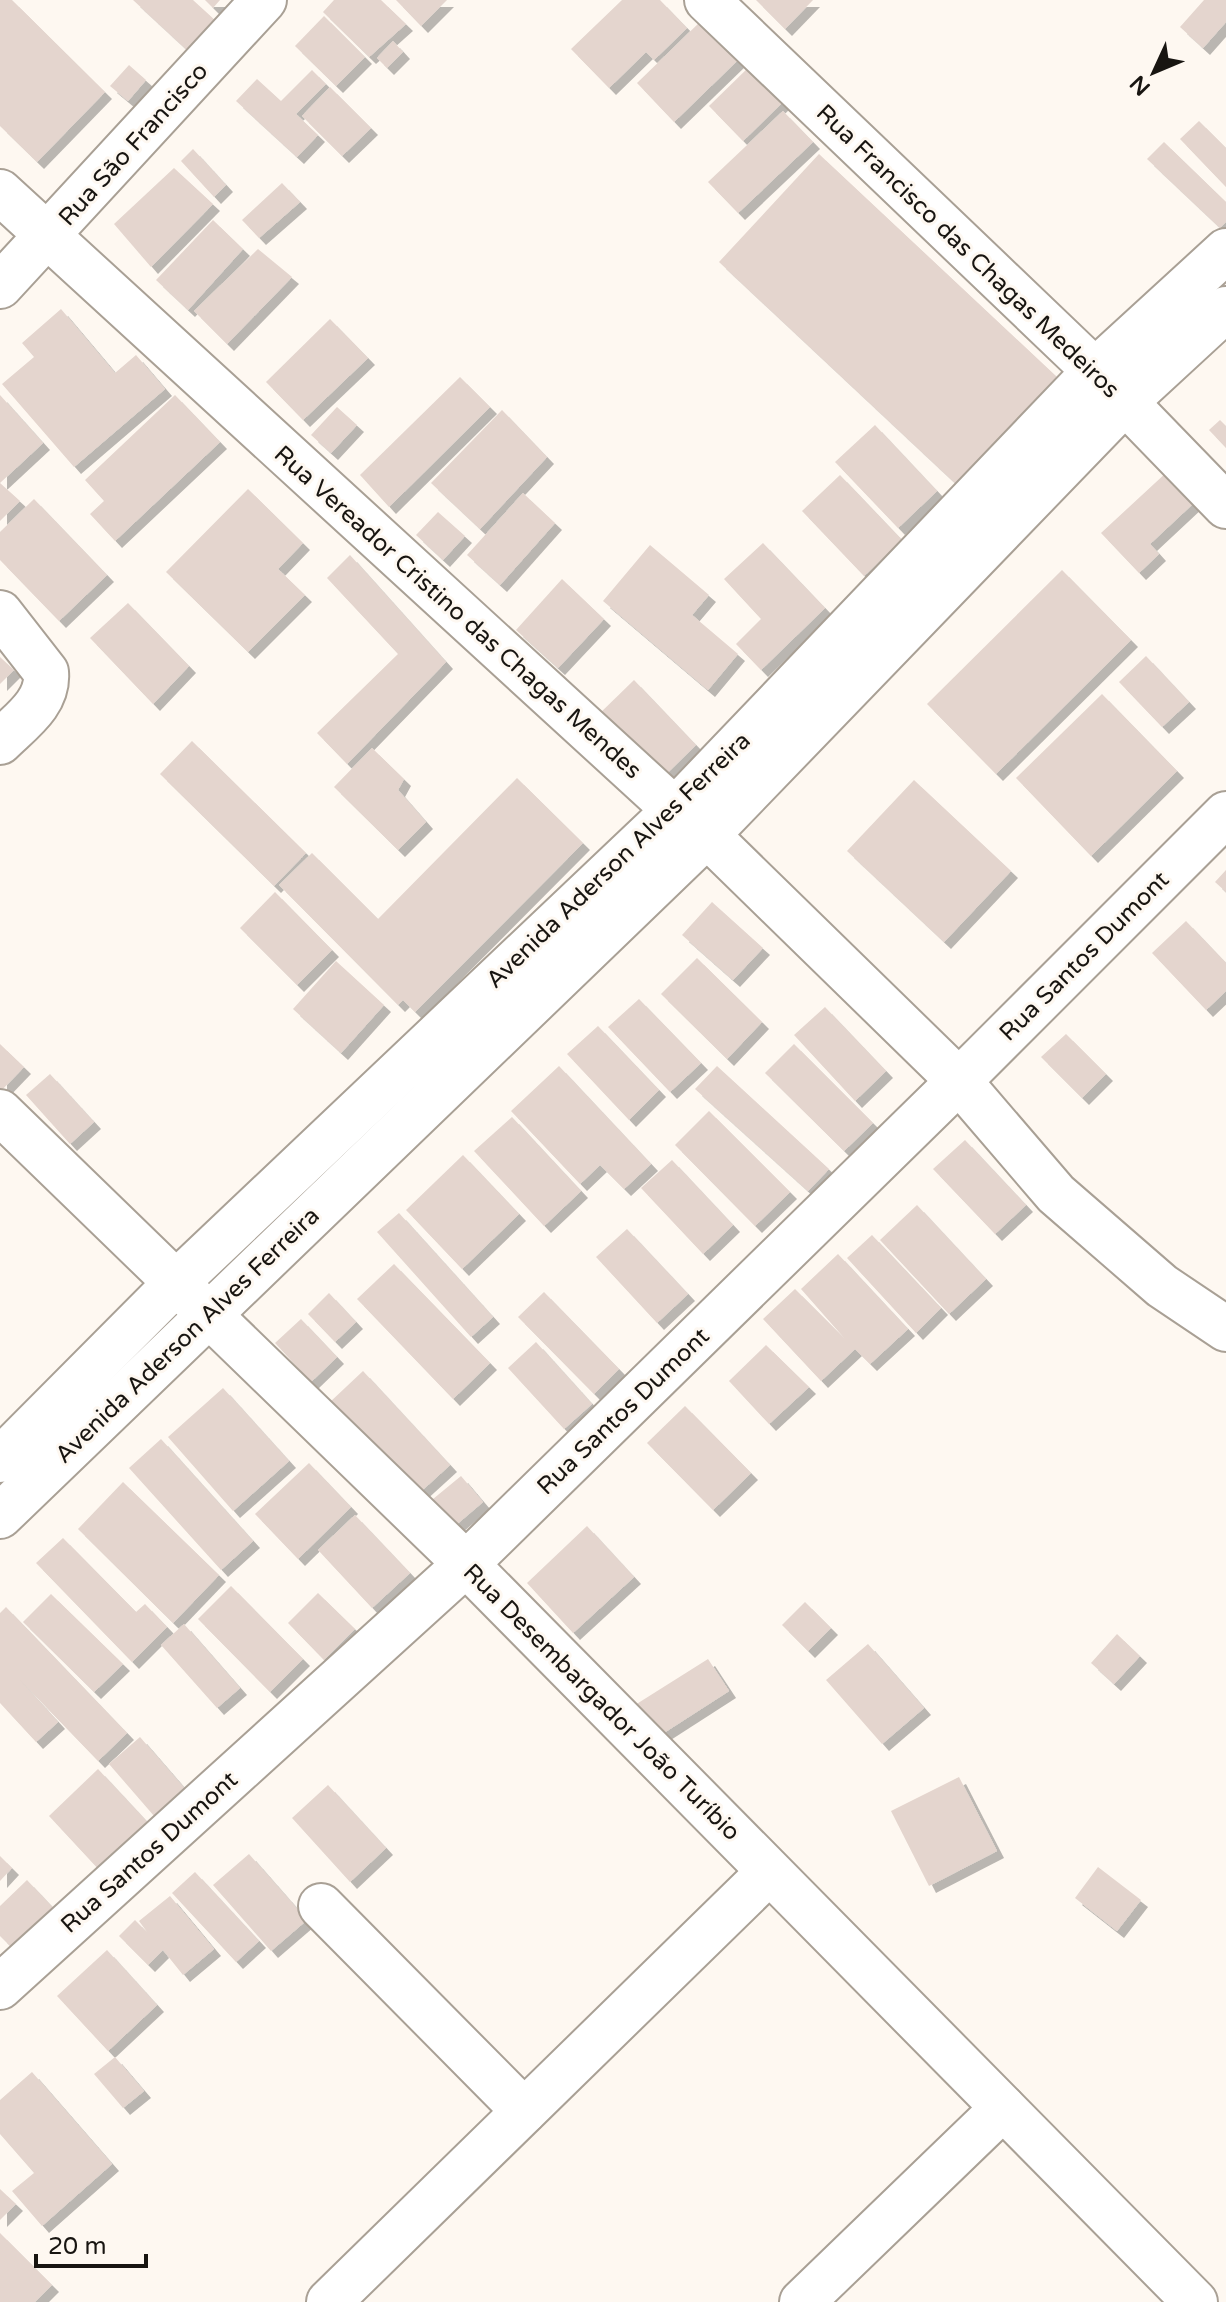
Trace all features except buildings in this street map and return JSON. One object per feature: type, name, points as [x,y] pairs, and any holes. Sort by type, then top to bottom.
[{"type":"street","name":"Rua São Francisco","points":[[0,286],[264,0]]},
{"type":"street","name":"Rua Francisco das Chagas Medeiros","points":[[707,0],[1095,371],[1226,506]]},
{"type":"street","name":"Rua Vereador Cristino das Chagas Mendes","points":[[0,192],[691,823],[959,1081],[1056,1194],[1162,1286],[1226,1329]]},
{"type":"street","name":"Avenida Aderson Alves Ferreira","points":[[691,823],[1095,371],[1226,251]]},
{"type":"street","name":"Avenida Aderson Alves Ferreira","points":[[0,1516],[209,1314],[510,996],[1125,402],[1226,309]]},
{"type":"street","points":[[0,613],[46,672],[47,683],[44,696],[0,742]]},
{"type":"street","name":"Rua Santos Dumont","points":[[0,1987],[466,1564],[959,1081],[1226,814]]},
{"type":"street","name":"Avenida Aderson Alves Ferreira","points":[[0,1460],[177,1282],[510,996]]},
{"type":"street","name":"Rua Desembargador João Turíbio","points":[[0,1112],[466,1564],[1195,2302]]},
{"type":"street","points":[[329,2302],[769,1872]]},
{"type":"street","points":[[321,1906],[524,2111]]},
{"type":"street","points":[[802,2302],[1003,2108]]}]
